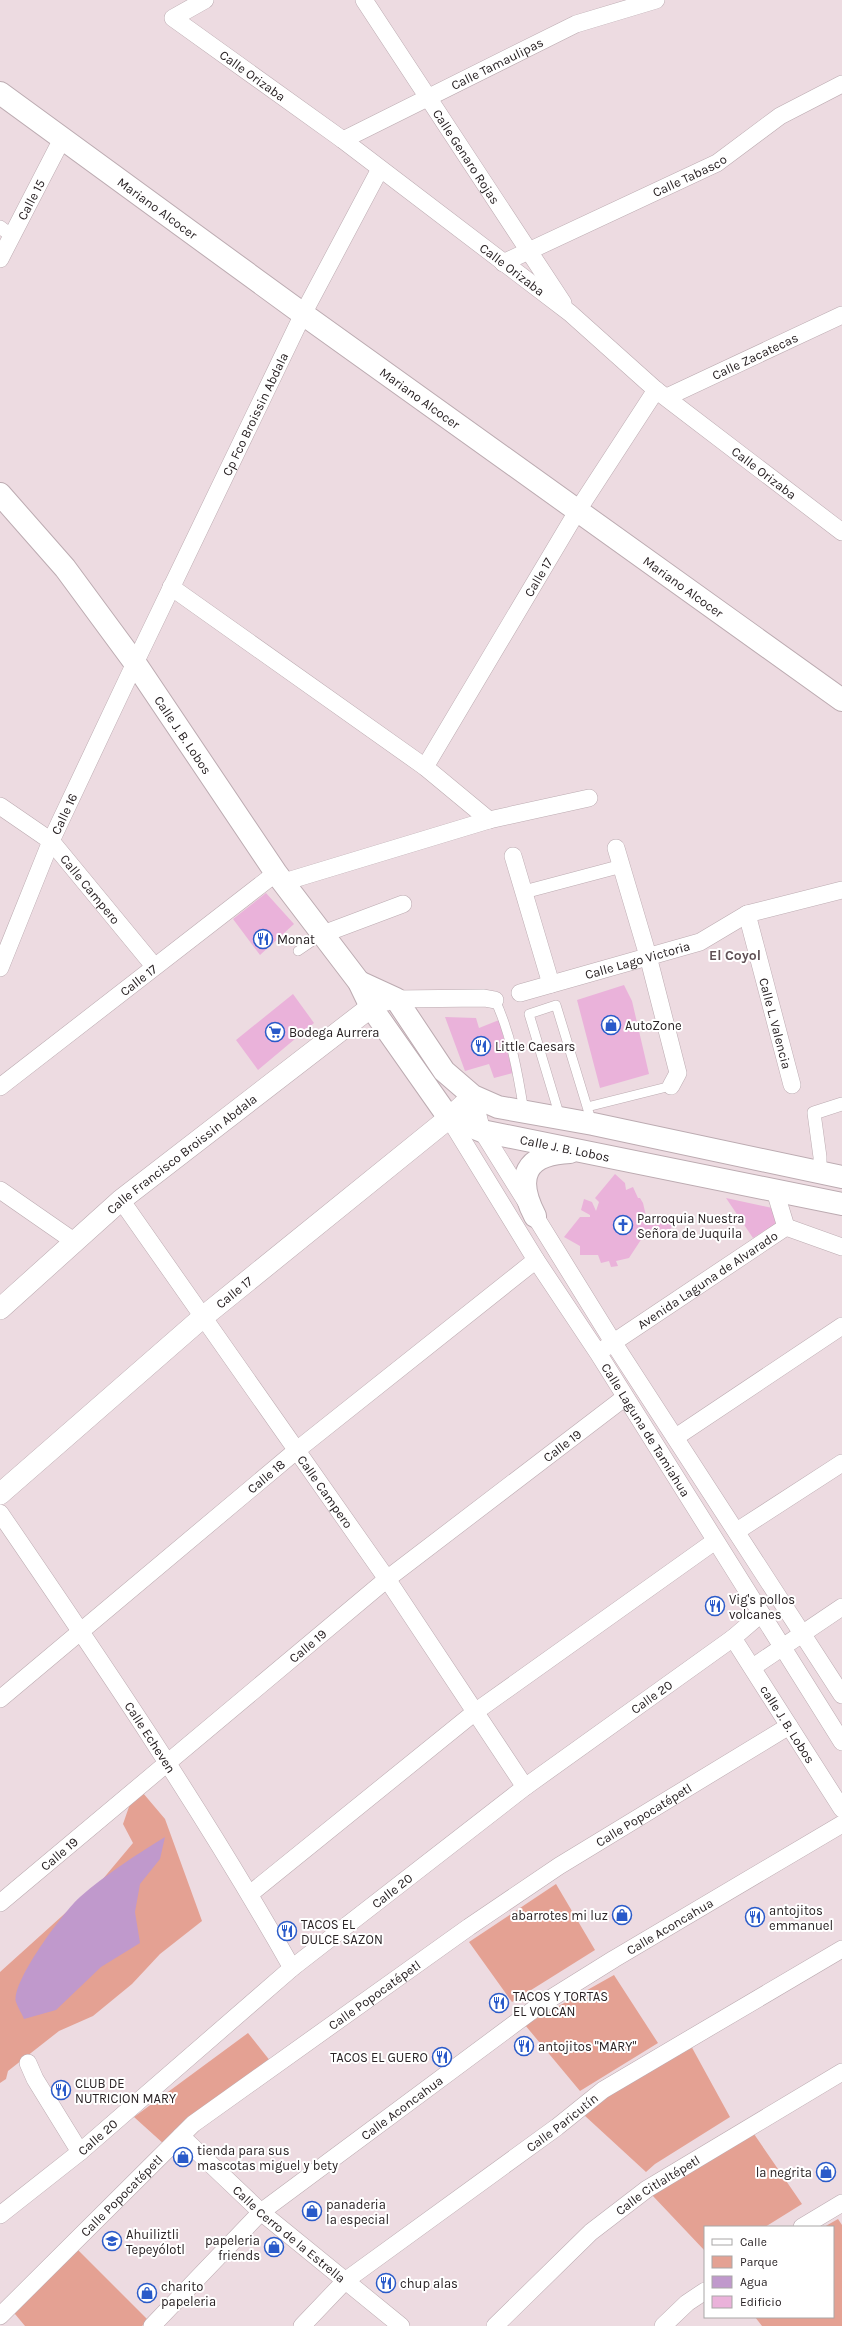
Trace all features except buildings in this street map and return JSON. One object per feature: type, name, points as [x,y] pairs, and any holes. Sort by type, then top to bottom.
[{"type":"main road","name":"Mariano Alcocer","points":[[0,92],[62,139],[303,314],[842,700]]},
{"type":"main road","name":"Calle J. B. Lobos","points":[[0,494],[65,568],[135,663],[280,878],[359,982],[370,1007],[448,1118],[482,1130],[842,1204]]},
{"type":"main road","name":"Calle J. B. Lobos","points":[[359,982],[396,999],[444,1071],[473,1096],[498,1107],[560,1119],[590,1115],[820,1173],[842,1177]]},
{"type":"main road","points":[[534,1216],[529,1205],[526,1188],[525,1176],[528,1167],[536,1160],[545,1156],[587,1152]]},
{"type":"street","name":"Calle Orizaba","points":[[205,0],[173,18],[343,140],[570,313],[662,394],[842,531]]},
{"type":"street","name":"Calle Genaro Rojas","points":[[364,0],[570,313]]},
{"type":"street","name":"Calle Tamaulipas","points":[[343,140],[576,24],[656,0]]},
{"type":"street","name":"Calle Tabasco","points":[[503,263],[717,163],[780,116],[842,84]]},
{"type":"street","name":"Calle 15","points":[[0,259],[6,231],[62,139]]},
{"type":"street","name":"Cp Fco Broissin Abdala","points":[[135,663],[303,314],[380,168]]},
{"type":"street","name":"Calle Zacatecas","points":[[662,394],[842,315]]},
{"type":"street","name":"Calle 17","points":[[425,768],[578,510],[662,394]]},
{"type":"street","points":[[171,588],[425,768],[489,820]]},
{"type":"street","name":"Calle 16","points":[[0,968],[51,841],[135,663]]},
{"type":"street","points":[[280,878],[489,820],[589,798]]},
{"type":"street","name":"Calle Campero","points":[[0,806],[51,841],[154,966]]},
{"type":"street","points":[[616,848],[648,956],[678,1073],[671,1086]]},
{"type":"street","points":[[514,856],[552,984]]},
{"type":"street","points":[[524,892],[622,866]]},
{"type":"street","name":"Calle 17","points":[[0,1087],[154,966],[280,878]]},
{"type":"street","name":"Calle Lago Victoria","points":[[520,993],[700,942],[747,914],[842,890]]},
{"type":"street","points":[[324,934],[403,904]]},
{"type":"street","name":"Calle L. Valencia","points":[[747,914],[792,1085]]},
{"type":"street","points":[[370,1007],[396,999],[484,998],[495,1000]]},
{"type":"street","name":"Calle Francisco Broissin Abdala","points":[[0,1309],[121,1200],[370,1007]]},
{"type":"street","name":"Calle 17","points":[[0,1494],[203,1317],[473,1096]]},
{"type":"street","name":"Calle Laguna de Tamiahua","points":[[473,1096],[482,1130],[534,1216],[613,1342],[842,1695]]},
{"type":"street","points":[[820,1173],[820,1157],[814,1114],[842,1104]]},
{"type":"street","name":"Calle Laguna de Tamiahua","points":[[448,1118],[536,1260],[598,1353],[624,1398],[842,1742]]},
{"type":"street","points":[[0,1190],[75,1242]]},
{"type":"street","name":"Avenida Laguna de Alvarado","points":[[598,1353],[786,1227],[775,1191]]},
{"type":"street","name":"Calle Campero","points":[[121,1200],[387,1579],[525,1787]]},
{"type":"street","points":[[786,1227],[842,1247]]},
{"type":"street","name":"Calle 18","points":[[0,1698],[82,1632],[297,1450],[536,1260]]},
{"type":"street","points":[[676,1437],[842,1326]]},
{"type":"street","name":"Calle 19","points":[[0,1903],[387,1579],[624,1398]]},
{"type":"street","points":[[737,1531],[842,1463]]},
{"type":"street","name":"Calle Echeven","points":[[0,1513],[82,1632],[168,1762],[250,1894],[292,1968]]},
{"type":"street","points":[[250,1894],[475,1712],[715,1541]]},
{"type":"street","points":[[753,1667],[842,1607]]},
{"type":"street","name":"Calle 20","points":[[0,2215],[80,2152],[292,1968],[525,1787],[733,1638],[761,1614]]},
{"type":"street","name":"calle J. B. Lobos","points":[[733,1638],[753,1667],[842,1809]]},
{"type":"street","name":"Calle Popocatépetl","points":[[0,2316],[193,2124],[469,1927],[559,1866],[789,1726]]},
{"type":"street","name":"Calle Aconcahua","points":[[152,2326],[261,2212],[537,2007],[614,1959],[842,1824]]},
{"type":"street","name":"Calle Paricutín","points":[[302,2326],[345,2281],[557,2127],[603,2090],[842,1949]]},
{"type":"street","points":[[28,2063],[35,2079],[80,2152]]},
{"type":"street","name":"Calle Citlaltépetl","points":[[495,2326],[591,2232],[647,2189],[842,2072]]},
{"type":"street","name":"Calle Cerro de la Estrella","points":[[181,2136],[261,2212],[401,2326]]},
{"type":"street","points":[[804,2226],[842,2203]]},
{"type":"street","points":[[663,2326],[687,2303],[704,2292]]},
{"type":"lane","points":[[298,951],[324,934]]},
{"type":"lane","points":[[495,1000],[517,1068],[524,1112]]},
{"type":"lane","points":[[560,1119],[528,1014],[556,1005],[590,1115],[671,1086]]},
{"type":"green space","points":[[143,1793],[165,1819],[202,1921],[160,1954],[132,1984],[93,2016],[59,2031],[8,2071],[6,2079],[0,2083],[0,1972],[102,1880],[133,1843],[123,1824],[131,1801]]},
{"type":"green space","points":[[556,1884],[595,1950],[512,2002],[469,1942]]},
{"type":"green space","points":[[614,1975],[658,2043],[580,2091],[525,2025]]},
{"type":"green space","points":[[248,2033],[271,2062],[165,2145],[134,2117]]},
{"type":"green space","points":[[690,2044],[730,2117],[655,2164],[646,2172],[584,2115],[615,2091]]},
{"type":"green space","points":[[754,2134],[802,2204],[767,2226],[704,2226],[704,2250],[652,2195]]},
{"type":"green space","points":[[838,2219],[842,2225],[842,2326],[762,2326],[756,2318],[834,2318],[834,2226],[826,2226]]},
{"type":"green space","points":[[73,2245],[148,2320],[142,2326],[25,2326],[10,2308]]},
{"type":"water","points":[[165,1837],[160,1859],[140,1884],[135,1912],[140,1943],[101,1967],[56,2010],[24,2019],[16,2002],[17,1992],[30,1964],[51,1931],[72,1905],[100,1880]]},
{"type":"place","name":"Monat","points":[[263,939]]},
{"type":"place","name":"AutoZone","points":[[611,1025]]},
{"type":"place","name":"Bodega Aurrera","points":[[275,1032]]},
{"type":"place","name":"Little Caesars","points":[[481,1046]]},
{"type":"place","name":"Parroquia Nuestra Señora de Juquila","points":[[623,1225]]},
{"type":"place","name":"Vig's pollos volcanes","points":[[715,1606]]},
{"type":"place","name":"abarrotes mi luz","points":[[622,1915]]},
{"type":"place","name":"antojitos emmanuel","points":[[755,1917]]},
{"type":"place","name":"TACOS EL DULCE SAZON","points":[[287,1931]]},
{"type":"place","name":"TACOS Y TORTAS EL VOLCAN","points":[[499,2003]]},
{"type":"place","name":"antojitos \"MARY\"","points":[[524,2046]]},
{"type":"place","name":"TACOS EL GUERO","points":[[442,2057]]},
{"type":"place","name":"CLUB DE NUTRICION MARY","points":[[61,2090]]},
{"type":"place","name":"tienda para sus mascotas miguel y bety","points":[[183,2157]]},
{"type":"place","name":"la negrita","points":[[826,2172]]},
{"type":"place","name":"panaderia la especial","points":[[312,2211]]},
{"type":"place","name":"Ahuiliztli Tepeyólotl","points":[[112,2241]]},
{"type":"place","name":"papeleria friends","points":[[274,2247]]},
{"type":"place","name":"chup alas","points":[[386,2283]]},
{"type":"place","name":"charito papeleria","points":[[147,2293]]},
{"type":"district","name":"El Coyol","points":[[735,955]]}]
